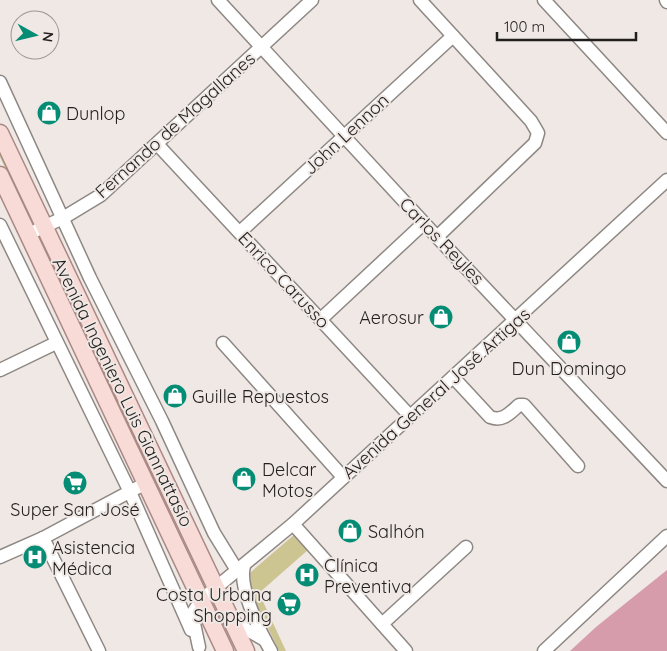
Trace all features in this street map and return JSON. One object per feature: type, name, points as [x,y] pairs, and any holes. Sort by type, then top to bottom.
[{"type":"main road","name":"Avenida Ingeniero Luis Giannattasio","points":[[0,133],[246,651]]},
{"type":"main road","name":"Avenida Ingeniero Luis Giannattasio","points":[[0,175],[225,651]]},
{"type":"street","name":"Carlos Reyles","points":[[218,0],[437,237],[517,319],[667,481]]},
{"type":"street","name":"Fernando de Magallanes","points":[[28,234],[63,218],[101,194],[312,0]]},
{"type":"street","points":[[420,0],[530,121],[538,133],[535,143],[437,237]]},
{"type":"street","points":[[544,0],[667,133]]},
{"type":"street","name":"John Lennon","points":[[240,232],[453,36]]},
{"type":"street","name":"Avenida Ingeniero Luis Giannattasio","points":[[0,82],[90,278],[162,421],[214,533],[241,569]]},
{"type":"street","name":"Enrico Carusso","points":[[157,144],[410,416]]},
{"type":"street","name":"Avenida General José Artigas","points":[[201,600],[241,569],[293,524],[667,180]]},
{"type":"street","points":[[321,319],[424,223]]},
{"type":"street","points":[[0,225],[130,492],[200,649]]},
{"type":"street","points":[[77,296],[90,278]]},
{"type":"street","points":[[0,370],[56,343]]},
{"type":"street","points":[[223,343],[343,477]]},
{"type":"street","points":[[453,377],[490,417],[496,419],[504,418],[519,405],[524,405],[578,466]]},
{"type":"street","points":[[0,556],[42,538],[146,483]]},
{"type":"street","points":[[293,524],[406,651]]},
{"type":"street","points":[[544,651],[667,536]]},
{"type":"street","points":[[42,538],[99,651]]},
{"type":"street","points":[[382,624],[466,547]]},
{"type":"street","points":[[241,569],[242,580],[268,646]]},
{"type":"street","points":[[200,649],[192,614],[201,600]]},
{"type":"street","points":[[233,622],[268,646]]},
{"type":"shaded area","points":[[0,145],[34,221],[29,218],[0,157]]},
{"type":"shaded area","points":[[44,243],[206,577],[203,579],[58,285],[44,249]]},
{"type":"shaded area","points":[[295,534],[309,549],[259,593],[286,651],[279,651],[244,578]]},
{"type":"shaded area","points":[[667,570],[667,651],[570,651],[596,627]]},
{"type":"place","name":"Dunlop","points":[[49,113]]},
{"type":"place","name":"Aerosur","points":[[441,317]]},
{"type":"place","name":"Dun Domingo","points":[[569,342]]},
{"type":"place","name":"Guille Repuestos","points":[[175,396]]},
{"type":"place","name":"Delcar Motos","points":[[244,479]]},
{"type":"place","name":"Super San José","points":[[75,483]]},
{"type":"place","name":"Salhón","points":[[350,531]]},
{"type":"place","name":"Asistencia Médica","points":[[35,557]]},
{"type":"place","name":"Clínica Preventiva","points":[[307,575]]},
{"type":"place","name":"Costa Urbana Shopping","points":[[289,604]]}]
